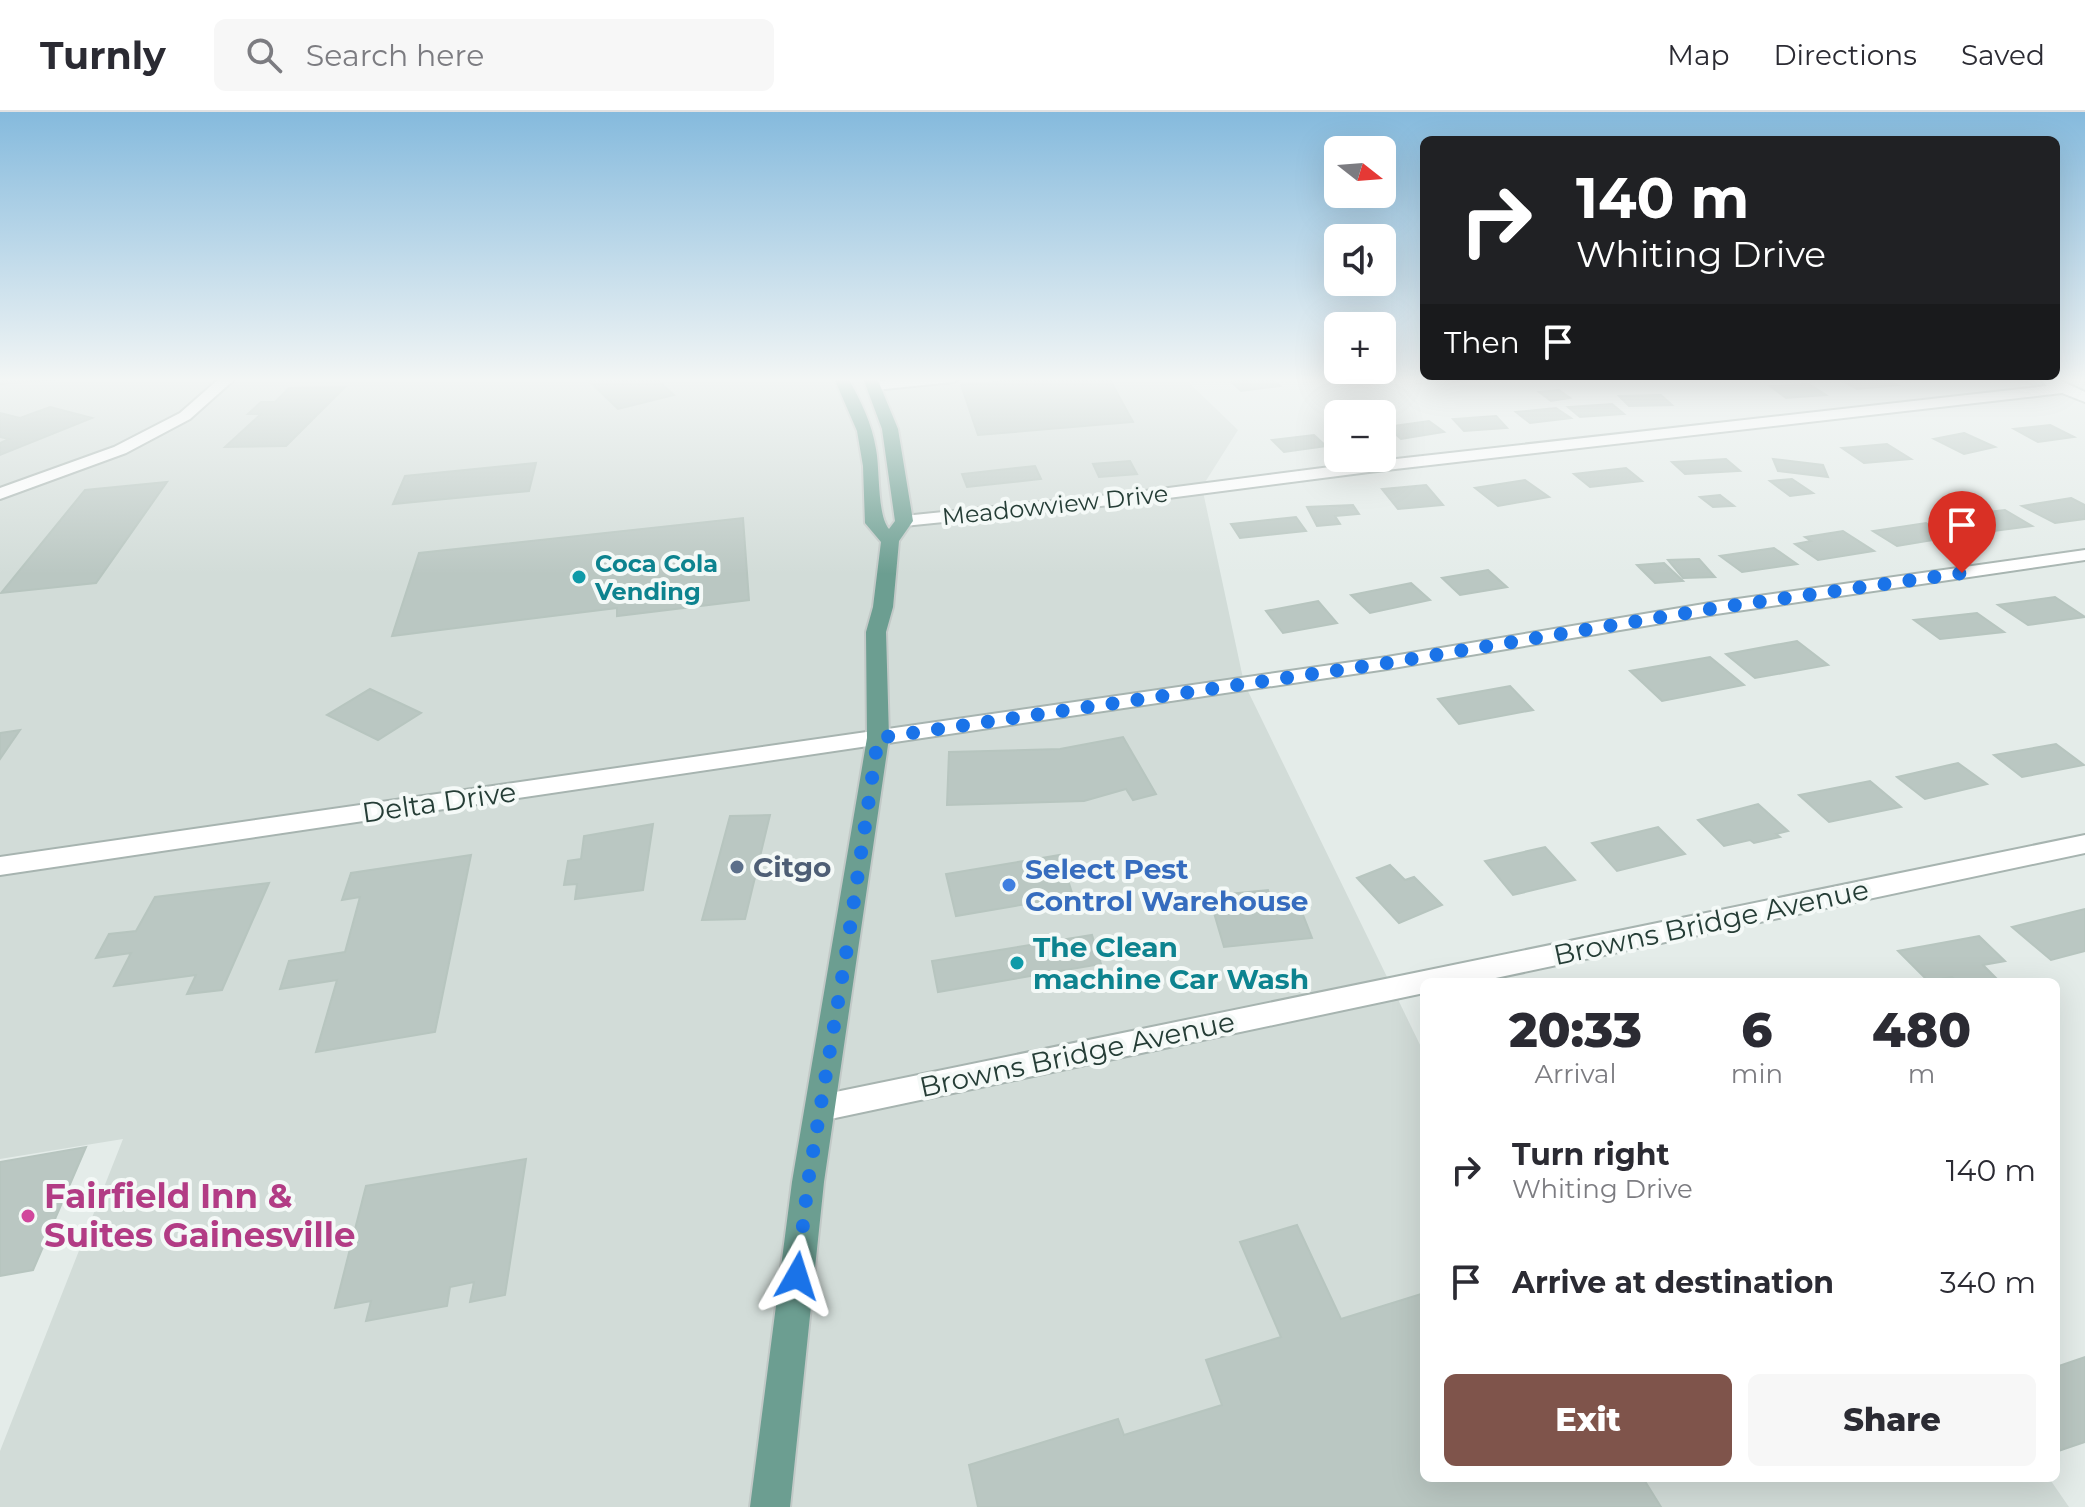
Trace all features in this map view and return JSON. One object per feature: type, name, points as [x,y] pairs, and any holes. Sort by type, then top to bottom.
[{"type":"main road","points":[[869,443],[873,466],[874,523],[897,531]]},
{"type":"main road","points":[[770,1507],[808,1182],[878,738],[876,632],[897,531],[891,443]]},
{"type":"street","points":[[0,494],[133,443]]},
{"type":"street","name":"Meadowview Drive","points":[[897,531],[1369,467],[1579,443]]},
{"type":"street","name":"Delta Drive","points":[[0,866],[1372,666],[1716,608],[2085,555]]},
{"type":"street","name":"Browns Bridge Avenue","points":[[1443,978],[2085,844]]},
{"type":"street","name":"Browns Bridge Avenue","points":[[821,1108],[1420,983]]},
{"type":"shaded area","points":[[0,443],[1230,443],[1202,487],[1244,683],[1420,1045],[1420,1482],[2052,1482],[2069,1507],[0,1507],[0,1451],[123,1139],[0,1159]]},
{"type":"building","points":[[0,443],[30,443],[0,455]]},
{"type":"building","points":[[229,443],[289,443],[286,446],[225,447]]},
{"type":"building","points":[[1275,443],[1323,443],[1324,446],[1284,452]]},
{"type":"building","points":[[1942,443],[1986,443],[1995,447],[1964,454]]},
{"type":"building","points":[[1887,444],[1911,459],[1864,463],[1842,448]]},
{"type":"building","points":[[1726,459],[1740,471],[1685,474],[1672,462]]},
{"type":"building","points":[[1773,459],[1823,465],[1828,477],[1778,471]]},
{"type":"building","points":[[1130,461],[1137,474],[1099,477],[1093,464]]},
{"type":"building","points":[[536,463],[529,491],[393,504],[405,476]]},
{"type":"building","points":[[1035,466],[1041,479],[967,487],[962,474]]},
{"type":"building","points":[[1626,468],[1642,481],[1590,487],[1574,474]]},
{"type":"building","points":[[1792,479],[1813,493],[1790,496],[1770,481]]},
{"type":"building","points":[[1525,480],[1549,497],[1498,506],[1475,488]]},
{"type":"building","points":[[167,482],[96,583],[1,593],[85,490]]},
{"type":"building","points":[[1426,485],[1443,505],[1398,509],[1382,489]]},
{"type":"building","points":[[1720,495],[1734,506],[1713,507],[1700,497]]},
{"type":"building","points":[[2071,498],[2085,505],[2085,519],[2055,523],[2022,506]]},
{"type":"building","points":[[1353,505],[1359,514],[1335,516],[1340,524],[1317,526],[1307,507]]},
{"type":"building","points":[[2005,510],[2032,526],[1978,533],[1952,516]]},
{"type":"building","points":[[1296,517],[1306,531],[1240,538],[1231,524]]},
{"type":"building","name":"Coca Cola Vending","points":[[743,518],[749,600],[617,616],[617,608],[392,636],[419,553]]},
{"type":"building","points":[[1926,523],[1951,537],[1897,546],[1873,531]]},
{"type":"building","points":[[1843,531],[1874,551],[1818,560],[1795,544],[1811,541],[1805,537]]},
{"type":"building","points":[[1774,548],[1797,564],[1742,572],[1720,556]]},
{"type":"building","points":[[1699,559],[1715,577],[1683,578],[1668,560]]},
{"type":"building","points":[[1664,563],[1683,581],[1655,583],[1637,565]]},
{"type":"building","points":[[1488,570],[1507,587],[1460,595],[1442,578]]},
{"type":"building","points":[[1411,583],[1430,600],[1370,613],[1351,595]]},
{"type":"building","points":[[2055,597],[2085,617],[2028,625],[1998,605]]},
{"type":"building","points":[[1318,601],[1337,623],[1283,633],[1266,611]]},
{"type":"building","points":[[1977,613],[2004,632],[1940,639],[1914,620]]},
{"type":"building","points":[[1797,641],[1828,665],[1755,678],[1726,654]]},
{"type":"building","points":[[1710,657],[1744,685],[1662,701],[1630,671]]},
{"type":"building","points":[[1510,686],[1533,710],[1459,724],[1438,699]]},
{"type":"building","points":[[370,689],[421,713],[378,740],[327,715]]},
{"type":"building","points":[[20,730],[0,759],[0,733]]},
{"type":"building","points":[[1123,737],[1156,794],[1133,800],[1126,789],[1084,801],[947,805],[949,752],[1060,749]]},
{"type":"building","points":[[2056,744],[2084,765],[2022,777],[1994,755]]},
{"type":"building","points":[[1958,763],[1987,784],[1925,799],[1897,777]]},
{"type":"building","points":[[1870,781],[1901,807],[1829,822],[1799,795]]},
{"type":"building","points":[[1758,804],[1788,831],[1776,834],[1780,837],[1724,846],[1698,820]]},
{"type":"building","name":"Citgo","points":[[770,815],[745,919],[702,920],[730,816]]},
{"type":"building","points":[[653,824],[643,890],[575,899],[577,884],[564,885],[568,861],[581,859],[584,836]]},
{"type":"building","points":[[1658,827],[1685,854],[1617,871],[1592,843]]},
{"type":"building","points":[[1545,847],[1575,880],[1513,895],[1485,861]]},
{"type":"building","points":[[471,855],[435,1032],[316,1052],[337,980],[280,989],[289,961],[345,952],[360,897],[342,900],[351,873]]},
{"type":"building","name":"Select Pest Control Warehouse","points":[[1060,855],[1073,896],[956,916],[946,874]]},
{"type":"building","points":[[1390,865],[1405,880],[1414,877],[1442,905],[1399,923],[1357,878]]},
{"type":"building","points":[[269,883],[222,990],[187,994],[196,975],[114,986],[131,953],[96,958],[109,934],[136,931],[155,897]]},
{"type":"building","points":[[1268,890],[1272,904],[1298,902],[1312,938],[1224,947],[1214,913],[1233,912],[1227,894]]},
{"type":"building","points":[[2085,909],[2085,951],[2051,960],[2012,927]]},
{"type":"building","name":"The Clean machine Car Wash","points":[[1092,935],[1101,964],[938,992],[932,961]]},
{"type":"building","points":[[1979,936],[2005,961],[1983,965],[1996,978],[1925,978],[1898,951]]},
{"type":"building","name":"Fairfield Inn & Suites Gainesville","points":[[86,1147],[33,1270],[0,1276],[0,1162]]},
{"type":"building","points":[[526,1159],[505,1295],[470,1302],[474,1282],[450,1287],[447,1306],[366,1321],[371,1301],[335,1308],[366,1186]]},
{"type":"building","points":[[1297,1225],[1341,1319],[1420,1294],[1420,1482],[1645,1482],[1661,1507],[978,1507],[969,1465],[1118,1419],[1124,1435],[1222,1405],[1206,1360],[1281,1337],[1240,1242]]},
{"type":"building","points":[[2085,1357],[2085,1442],[2060,1450],[2060,1366]]},
{"type":"place","name":"Coca Cola Vending","points":[[579,577]]},
{"type":"place","name":"Citgo","points":[[737,867]]},
{"type":"place","name":"Select Pest Control Warehouse","points":[[1009,885]]},
{"type":"place","name":"The Clean machine Car Wash","points":[[1017,963]]},
{"type":"place","name":"Fairfield Inn & Suites Gainesville","points":[[28,1216]]},
{"type":"route","points":[[797,1276],[808,1182],[878,738],[1387,663],[1716,608],[1962,573]]}]
